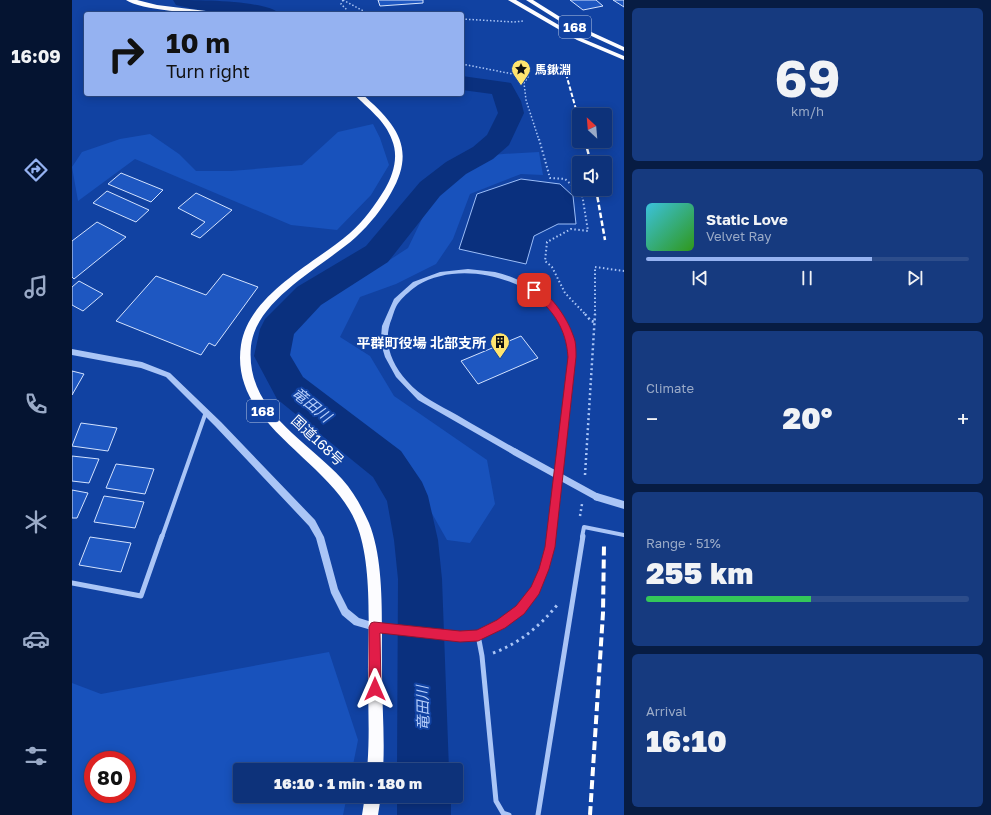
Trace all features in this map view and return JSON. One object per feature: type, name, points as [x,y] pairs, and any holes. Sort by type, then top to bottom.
[{"type":"highway","points":[[129,0],[157,7],[198,12]]},
{"type":"highway","name":"168","points":[[511,0],[536,16],[579,39],[624,58]]},
{"type":"highway","name":"168","points":[[529,0],[551,15],[587,34],[624,49]]},
{"type":"highway","name":"国道168号","points":[[360,96],[376,110],[390,126],[395,135],[400,166],[397,176],[373,212],[349,239],[274,296],[261,310],[252,326],[246,343],[244,364],[249,384],[261,408],[281,430],[338,483],[353,504],[366,531],[373,568],[375,763]]},
{"type":"highway","points":[[370,815],[372,803]]},
{"type":"street","points":[[72,352],[142,365],[168,375],[206,412],[312,523],[320,537],[334,590],[345,612],[358,622],[374,627],[460,637],[478,635],[501,624],[520,610],[535,590],[544,569],[550,547],[552,531],[572,357],[571,342],[561,318],[554,308],[534,290],[521,283],[495,274],[463,270],[441,274],[421,281],[408,290],[390,310],[383,335],[386,352],[391,364],[403,382],[420,398],[515,452],[597,496],[624,505]]},
{"type":"street","points":[[72,583],[141,596],[206,412]]},
{"type":"street","points":[[538,815],[584,527],[624,535]]},
{"type":"street","points":[[478,635],[482,656],[496,801],[503,813],[509,815]]},
{"type":"path","points":[[347,12],[341,4],[343,0],[365,12]]},
{"type":"path","points":[[464,19],[514,22],[536,16]]},
{"type":"path","points":[[464,64],[528,77],[524,83],[526,100],[550,178],[565,179],[582,194],[588,231],[571,229],[547,242],[545,262],[552,268],[565,293],[591,321],[595,322]]},
{"type":"path","points":[[586,471],[595,331],[595,267],[624,271]]},
{"type":"shaded area","points":[[373,124],[380,138],[389,165],[371,195],[337,230],[291,225],[135,159],[78,201],[72,167],[82,152],[120,139],[150,134],[179,154],[196,171],[231,171],[302,165],[338,132]]},
{"type":"shaded area","points":[[539,152],[543,175],[521,174],[470,194],[453,239],[436,264],[396,284],[360,297],[340,337],[370,356],[394,396],[487,460],[495,504],[470,543],[447,540],[400,457],[296,383],[280,354],[283,331],[313,301],[356,273],[385,263],[408,248],[433,196],[455,174],[484,156]]},
{"type":"shaded area","points":[[521,179],[560,184],[573,196],[576,224],[558,224],[534,236],[526,264],[459,249],[477,194]]},
{"type":"shaded area","points":[[329,652],[358,740],[353,763],[233,763],[233,803],[346,803],[343,815],[72,815],[72,683],[101,694]]},
{"type":"building","points":[[378,0],[423,0],[423,3],[380,6]]},
{"type":"building","points":[[570,0],[596,0],[603,6],[583,10]]},
{"type":"building","points":[[613,0],[624,0],[624,7]]},
{"type":"building","points":[[121,173],[163,190],[151,202],[108,184]]},
{"type":"building","points":[[107,191],[149,210],[136,222],[93,203]]},
{"type":"building","points":[[196,193],[232,210],[200,238],[191,234],[205,222],[178,208]]},
{"type":"building","points":[[97,222],[126,237],[74,279],[72,277],[72,241]]},
{"type":"building","points":[[223,274],[258,287],[215,346],[209,343],[201,355],[116,321],[156,276],[206,295]]},
{"type":"building","points":[[79,281],[103,294],[83,311],[72,305],[72,287]]},
{"type":"building","name":"平群町役場 北部支所","points":[[521,336],[538,358],[478,384],[461,361]]},
{"type":"building","points":[[72,371],[84,374],[72,395]]},
{"type":"building","points":[[81,423],[117,428],[108,451],[72,446]]},
{"type":"building","points":[[72,456],[99,459],[89,483],[72,481]]},
{"type":"building","points":[[116,464],[154,469],[145,494],[106,488]]},
{"type":"building","points":[[72,490],[88,493],[77,518],[72,518]]},
{"type":"building","points":[[104,496],[144,502],[135,528],[94,522]]},
{"type":"building","points":[[90,537],[131,543],[121,572],[79,565]]},
{"type":"waterway","name":"竜田川","points":[[184,0],[205,5],[238,6],[264,12]]},
{"type":"waterway","name":"竜田川","points":[[423,763],[420,579],[416,540],[407,496],[387,464],[290,388],[272,356],[277,329],[309,296],[377,254],[430,189],[456,168],[483,153],[499,139],[511,113],[508,101],[502,88],[464,83]]},
{"type":"waterway","name":"竜田川","points":[[424,803],[424,815]]},
{"type":"railway","points":[[566,74],[576,108]]},
{"type":"railway","points":[[587,148],[589,156]]},
{"type":"railway","points":[[597,196],[605,240]]},
{"type":"railway","points":[[590,815],[603,613],[604,544]]},
{"type":"place","name":"馬鍬淵","points":[[521,86]]},
{"type":"place","name":"平群町役場 北部支所","points":[[500,359]]},
{"type":"route","points":[[375,689],[374,627],[460,637],[478,635],[501,624],[520,610],[535,590],[544,569],[550,547],[572,357],[571,342],[561,318],[554,308],[534,290]]}]
